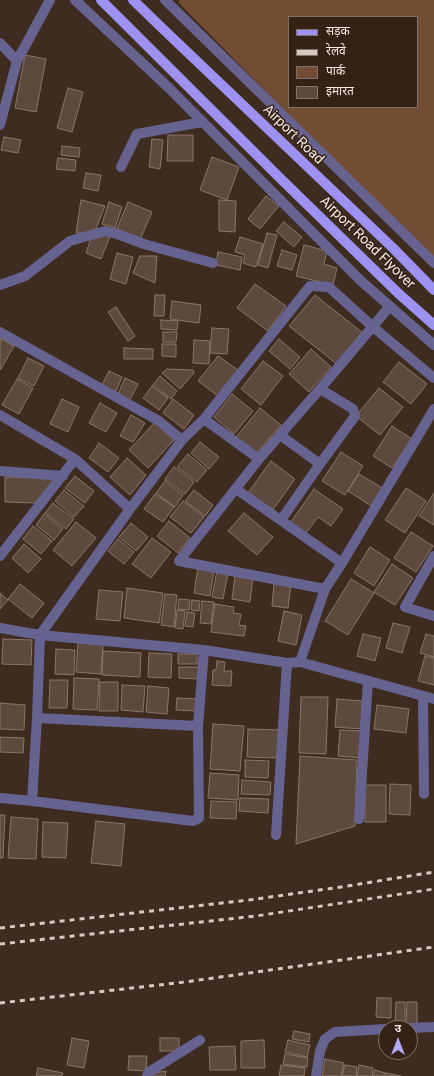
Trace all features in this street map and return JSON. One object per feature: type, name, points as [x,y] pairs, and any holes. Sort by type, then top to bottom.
[{"type":"main road","name":"Airport Road Flyover","points":[[101,0],[282,180],[398,293],[434,325]]},
{"type":"main road","name":"Airport Road","points":[[133,0],[393,248],[434,290]]},
{"type":"street","points":[[0,125],[17,61],[50,0]]},
{"type":"street","points":[[75,0],[168,88],[360,280],[434,345]]},
{"type":"street","points":[[165,0],[434,263]]},
{"type":"street","points":[[0,43],[17,61]]},
{"type":"street","points":[[121,167],[137,134],[202,122]]},
{"type":"street","points":[[271,191],[282,180]]},
{"type":"street","points":[[0,285],[25,276],[70,241],[105,231],[144,244],[213,263]]},
{"type":"street","points":[[32,801],[40,635],[130,509],[182,440],[204,419],[310,286],[329,287],[373,327],[434,378]]},
{"type":"street","points":[[325,589],[179,561],[259,459],[390,306]]},
{"type":"street","points":[[0,332],[159,421],[182,440]]},
{"type":"street","points":[[281,520],[355,416],[353,409],[320,389]]},
{"type":"street","points":[[300,662],[325,589],[434,409]]},
{"type":"street","points":[[0,415],[75,460],[130,509]]},
{"type":"street","points":[[204,419],[259,459]]},
{"type":"street","points":[[280,435],[320,464]]},
{"type":"street","points":[[0,556],[75,460]]},
{"type":"street","points":[[0,471],[63,476]]},
{"type":"street","points":[[236,489],[342,563]]},
{"type":"street","points":[[0,540],[11,540]]},
{"type":"street","points":[[434,556],[405,607],[434,616]]},
{"type":"street","points":[[0,628],[40,635],[204,650],[287,663],[300,662],[422,697],[434,699]]},
{"type":"street","points":[[0,798],[193,821],[200,818],[198,726],[204,650]]},
{"type":"street","points":[[276,835],[287,663]]},
{"type":"street","points":[[359,819],[368,681]]},
{"type":"street","points":[[422,697],[424,794]]},
{"type":"street","points":[[37,718],[198,726]]},
{"type":"street","points":[[418,1028],[434,1027]]},
{"type":"street","points":[[316,1076],[320,1051],[325,1039],[335,1032],[378,1029]]},
{"type":"street","points":[[147,1076],[149,1072],[200,1040]]},
{"type":"green space","points":[[179,0],[434,0],[434,263],[179,3]]},
{"type":"building","points":[[25,55],[46,59],[36,112],[15,108]]},
{"type":"building","points":[[68,88],[83,92],[72,132],[57,128]]},
{"type":"building","points":[[168,135],[193,135],[193,161],[167,161]]},
{"type":"building","points":[[4,137],[21,140],[18,153],[1,150]]},
{"type":"building","points":[[152,139],[163,140],[160,169],[149,167]]},
{"type":"building","points":[[62,146],[80,148],[79,157],[61,155]]},
{"type":"building","points":[[212,157],[239,167],[227,200],[200,190]]},
{"type":"building","points":[[58,158],[76,160],[75,171],[56,169]]},
{"type":"building","points":[[86,173],[101,175],[98,191],[83,188]]},
{"type":"building","points":[[266,196],[279,206],[260,229],[248,219]]},
{"type":"building","points":[[81,200],[105,206],[95,231],[76,233]]},
{"type":"building","points":[[219,200],[236,201],[235,232],[219,231]]},
{"type":"building","points":[[109,202],[122,207],[115,228],[102,224]]},
{"type":"building","points":[[128,202],[152,212],[140,240],[116,231]]},
{"type":"building","points":[[284,222],[302,237],[294,247],[276,231]]},
{"type":"building","points":[[102,233],[110,236],[101,259],[86,253],[92,235],[100,238]]},
{"type":"building","points":[[267,233],[277,235],[268,268],[258,265]]},
{"type":"building","points":[[240,237],[263,244],[256,267],[243,263],[245,255],[235,252]]},
{"type":"building","points":[[304,245],[327,251],[324,264],[337,268],[333,285],[296,276]]},
{"type":"building","points":[[282,250],[297,255],[292,270],[277,266]]},
{"type":"building","points":[[218,252],[242,257],[240,270],[216,265]]},
{"type":"building","points":[[117,253],[133,257],[126,284],[110,279]]},
{"type":"building","points":[[140,256],[157,256],[155,283],[133,273]]},
{"type":"building","points":[[255,284],[286,306],[268,331],[237,308]]},
{"type":"building","points":[[155,295],[165,295],[164,316],[154,316]]},
{"type":"building","points":[[315,295],[363,333],[338,365],[289,326]]},
{"type":"building","points":[[172,301],[201,305],[199,323],[170,319]]},
{"type":"building","points":[[116,307],[135,336],[128,341],[108,312]]},
{"type":"building","points":[[161,320],[178,321],[177,330],[161,329]]},
{"type":"building","points":[[212,328],[229,329],[227,354],[210,353]]},
{"type":"building","points":[[163,332],[177,332],[176,342],[163,342]]},
{"type":"building","points":[[0,338],[14,346],[1,369],[0,369]]},
{"type":"building","points":[[279,339],[300,357],[290,369],[269,351]]},
{"type":"building","points":[[194,340],[210,341],[209,364],[193,363]]},
{"type":"building","points":[[162,344],[176,344],[176,357],[162,356]]},
{"type":"building","points":[[124,348],[153,349],[153,359],[124,359]]},
{"type":"building","points":[[311,349],[331,367],[309,392],[289,374]]},
{"type":"building","points":[[218,356],[238,370],[218,396],[198,381]]},
{"type":"building","points":[[28,358],[44,366],[34,386],[18,378]]},
{"type":"building","points":[[263,361],[283,376],[261,405],[241,389]]},
{"type":"building","points":[[399,362],[427,384],[411,404],[383,382]]},
{"type":"building","points":[[167,369],[193,370],[194,373],[180,389],[162,373]]},
{"type":"building","points":[[109,371],[122,377],[115,393],[101,387]]},
{"type":"building","points":[[160,376],[177,391],[171,399],[153,385]]},
{"type":"building","points":[[125,378],[138,384],[130,400],[118,394]]},
{"type":"building","points":[[17,379],[33,388],[19,414],[2,405]]},
{"type":"building","points":[[152,386],[168,398],[159,410],[143,398]]},
{"type":"building","points":[[379,388],[403,407],[380,435],[356,416]]},
{"type":"building","points":[[232,394],[253,411],[234,434],[214,417]]},
{"type":"building","points":[[62,399],[79,407],[68,432],[50,424]]},
{"type":"building","points":[[173,399],[194,415],[184,429],[163,413]]},
{"type":"building","points":[[100,403],[117,413],[106,432],[89,423]]},
{"type":"building","points":[[260,408],[281,425],[256,454],[236,437]]},
{"type":"building","points":[[131,415],[145,423],[133,442],[120,436]]},
{"type":"building","points":[[155,422],[174,440],[148,468],[129,450]]},
{"type":"building","points":[[392,426],[412,439],[392,468],[373,456]]},
{"type":"building","points":[[200,442],[219,457],[209,469],[191,453]]},
{"type":"building","points":[[99,443],[119,458],[108,472],[89,458]]},
{"type":"building","points":[[341,452],[363,466],[345,495],[322,481]]},
{"type":"building","points":[[188,454],[207,470],[197,482],[177,467]]},
{"type":"building","points":[[127,458],[146,475],[130,495],[110,477]]},
{"type":"building","points":[[271,461],[295,479],[272,511],[248,493]]},
{"type":"building","points":[[174,467],[194,482],[185,494],[165,479]]},
{"type":"building","points":[[359,474],[384,489],[373,507],[348,491]]},
{"type":"building","points":[[75,476],[94,491],[85,503],[65,488]]},
{"type":"building","points":[[5,477],[54,477],[52,485],[36,503],[5,502]]},
{"type":"building","points":[[165,481],[183,495],[175,507],[156,493]]},
{"type":"building","points":[[406,488],[426,501],[405,533],[385,520]]},
{"type":"building","points":[[314,489],[343,509],[331,526],[318,517],[306,533],[291,522]]},
{"type":"building","points":[[64,490],[84,506],[74,517],[55,501]]},
{"type":"building","points":[[194,490],[213,505],[205,516],[185,501]]},
{"type":"building","points":[[434,493],[434,525],[419,516]]},
{"type":"building","points":[[155,494],[174,507],[163,522],[144,509]]},
{"type":"building","points":[[183,501],[204,517],[191,533],[170,517]]},
{"type":"building","points":[[53,503],[74,519],[66,529],[45,513]]},
{"type":"building","points":[[244,513],[273,537],[257,555],[228,531]]},
{"type":"building","points":[[44,514],[63,529],[54,540],[36,525]]},
{"type":"building","points":[[169,521],[190,538],[178,553],[157,536]]},
{"type":"building","points":[[76,522],[96,538],[72,566],[53,550]]},
{"type":"building","points":[[131,523],[148,537],[136,551],[119,537]]},
{"type":"building","points":[[33,526],[52,541],[41,554],[23,539]]},
{"type":"building","points":[[411,532],[433,546],[416,572],[394,558]]},
{"type":"building","points":[[152,538],[171,552],[151,578],[132,564]]},
{"type":"building","points":[[118,539],[134,552],[124,564],[108,551]]},
{"type":"building","points":[[24,544],[41,559],[28,573],[12,558]]},
{"type":"building","points":[[370,547],[390,560],[374,586],[354,573]]},
{"type":"building","points":[[392,564],[413,578],[395,605],[374,592]]},
{"type":"building","points":[[198,567],[214,570],[210,596],[194,593]]},
{"type":"building","points":[[217,571],[228,573],[223,599],[212,597]]},
{"type":"building","points":[[235,576],[253,578],[250,602],[232,599]]},
{"type":"building","points":[[351,579],[374,593],[348,635],[325,621]]},
{"type":"building","points":[[274,583],[291,584],[288,608],[272,606]]},
{"type":"building","points":[[20,584],[44,603],[32,618],[8,599]]},
{"type":"building","points":[[127,588],[163,593],[159,623],[124,618]]},
{"type":"building","points":[[99,590],[123,592],[120,621],[96,619]]},
{"type":"building","points":[[0,593],[8,600],[0,609]]},
{"type":"building","points":[[165,594],[177,595],[174,627],[161,625]]},
{"type":"building","points":[[179,599],[190,600],[189,610],[178,609]]},
{"type":"building","points":[[192,600],[200,601],[199,611],[191,610]]},
{"type":"building","points":[[202,601],[214,602],[211,624],[200,623]]},
{"type":"building","points":[[215,604],[234,607],[233,613],[241,614],[239,625],[246,626],[244,636],[211,632]]},
{"type":"building","points":[[177,610],[185,611],[183,629],[175,628]]},
{"type":"building","points":[[284,611],[302,615],[296,645],[278,641]]},
{"type":"building","points":[[187,612],[195,613],[193,627],[185,626]]},
{"type":"building","points":[[393,623],[410,627],[402,653],[386,648]]},
{"type":"building","points":[[363,634],[381,638],[375,661],[357,656]]},
{"type":"building","points":[[426,634],[434,636],[434,657],[420,653]]},
{"type":"building","points":[[3,639],[32,640],[31,665],[2,664]]},
{"type":"building","points":[[78,642],[103,643],[101,674],[76,672]]},
{"type":"building","points":[[56,649],[75,650],[74,675],[55,674]]},
{"type":"building","points":[[103,651],[141,653],[140,677],[102,675]]},
{"type":"building","points":[[149,653],[172,654],[171,678],[148,677]]},
{"type":"building","points":[[178,654],[197,654],[197,664],[178,664]]},
{"type":"building","points":[[425,656],[434,658],[434,685],[418,681]]},
{"type":"building","points":[[217,661],[225,662],[224,671],[232,671],[231,686],[212,685],[213,670],[216,670]]},
{"type":"building","points":[[179,667],[199,667],[198,679],[179,678]]},
{"type":"building","points":[[74,678],[99,679],[97,710],[73,709]]},
{"type":"building","points":[[50,680],[68,680],[67,708],[49,708]]},
{"type":"building","points":[[100,682],[118,682],[118,711],[99,711]]},
{"type":"building","points":[[122,685],[145,686],[143,712],[121,710]]},
{"type":"building","points":[[148,686],[169,688],[167,714],[146,712]]},
{"type":"building","points":[[301,697],[328,697],[326,754],[299,753]]},
{"type":"building","points":[[177,698],[197,699],[196,711],[176,710]]},
{"type":"building","points":[[337,699],[363,701],[361,729],[335,727]]},
{"type":"building","points":[[0,703],[25,705],[24,730],[0,729]]},
{"type":"building","points":[[377,705],[409,709],[406,733],[374,729]]},
{"type":"building","points":[[213,724],[244,726],[240,771],[210,769]]},
{"type":"building","points":[[248,729],[280,730],[279,758],[247,757]]},
{"type":"building","points":[[340,730],[363,731],[361,758],[338,756]]},
{"type":"building","points":[[0,737],[24,738],[23,753],[0,752]]},
{"type":"building","points":[[300,756],[357,760],[355,826],[296,844]]},
{"type":"building","points":[[245,760],[269,761],[268,778],[245,777]]},
{"type":"building","points":[[210,773],[239,775],[238,800],[208,798]]},
{"type":"building","points":[[242,780],[271,782],[270,795],[241,794]]},
{"type":"building","points":[[390,784],[411,785],[410,815],[389,814]]},
{"type":"building","points":[[365,785],[386,785],[386,822],[365,822]]},
{"type":"building","points":[[240,798],[269,799],[268,813],[239,811]]},
{"type":"building","points":[[211,801],[237,802],[236,819],[210,818]]},
{"type":"building","points":[[0,815],[5,815],[3,858],[0,858]]},
{"type":"building","points":[[11,817],[38,819],[36,859],[8,858]]},
{"type":"building","points":[[96,821],[125,824],[121,866],[91,863]]},
{"type":"building","points":[[43,822],[68,823],[66,858],[42,857]]},
{"type":"building","points":[[377,998],[391,998],[391,1018],[376,1017]]},
{"type":"building","points":[[396,1002],[405,1002],[405,1020],[395,1020]]},
{"type":"building","points":[[407,1002],[417,1002],[417,1020],[406,1020]]},
{"type":"building","points":[[294,1031],[310,1034],[309,1042],[292,1039]]},
{"type":"building","points":[[72,1038],[89,1041],[84,1068],[67,1065]]},
{"type":"building","points":[[160,1038],[179,1038],[179,1051],[160,1051]]},
{"type":"building","points":[[264,1040],[265,1068],[241,1068],[241,1041]]},
{"type":"building","points":[[288,1040],[310,1045],[307,1057],[285,1052]]},
{"type":"building","points":[[235,1046],[236,1070],[210,1070],[209,1047]]},
{"type":"building","points":[[285,1054],[308,1058],[307,1067],[283,1064]]},
{"type":"building","points":[[129,1056],[147,1056],[146,1071],[128,1070]]},
{"type":"building","points":[[325,1059],[344,1063],[341,1076],[322,1076]]},
{"type":"building","points":[[281,1065],[305,1068],[304,1076],[279,1076]]},
{"type":"building","points":[[345,1065],[357,1067],[356,1076],[342,1076]]},
{"type":"building","points":[[359,1065],[373,1068],[372,1076],[357,1076]]},
{"type":"building","points":[[38,1068],[63,1073],[62,1076],[36,1076]]},
{"type":"building","points":[[375,1070],[385,1073],[384,1076],[373,1076]]},
{"type":"building","points":[[166,1071],[165,1076],[152,1076],[154,1073]]},
{"type":"building","points":[[386,1073],[401,1076],[386,1076]]},
{"type":"railway","points":[[0,928],[249,900],[434,872]]},
{"type":"railway","points":[[0,944],[256,916],[434,889]]},
{"type":"railway","points":[[0,1003],[185,982],[434,947]]}]
